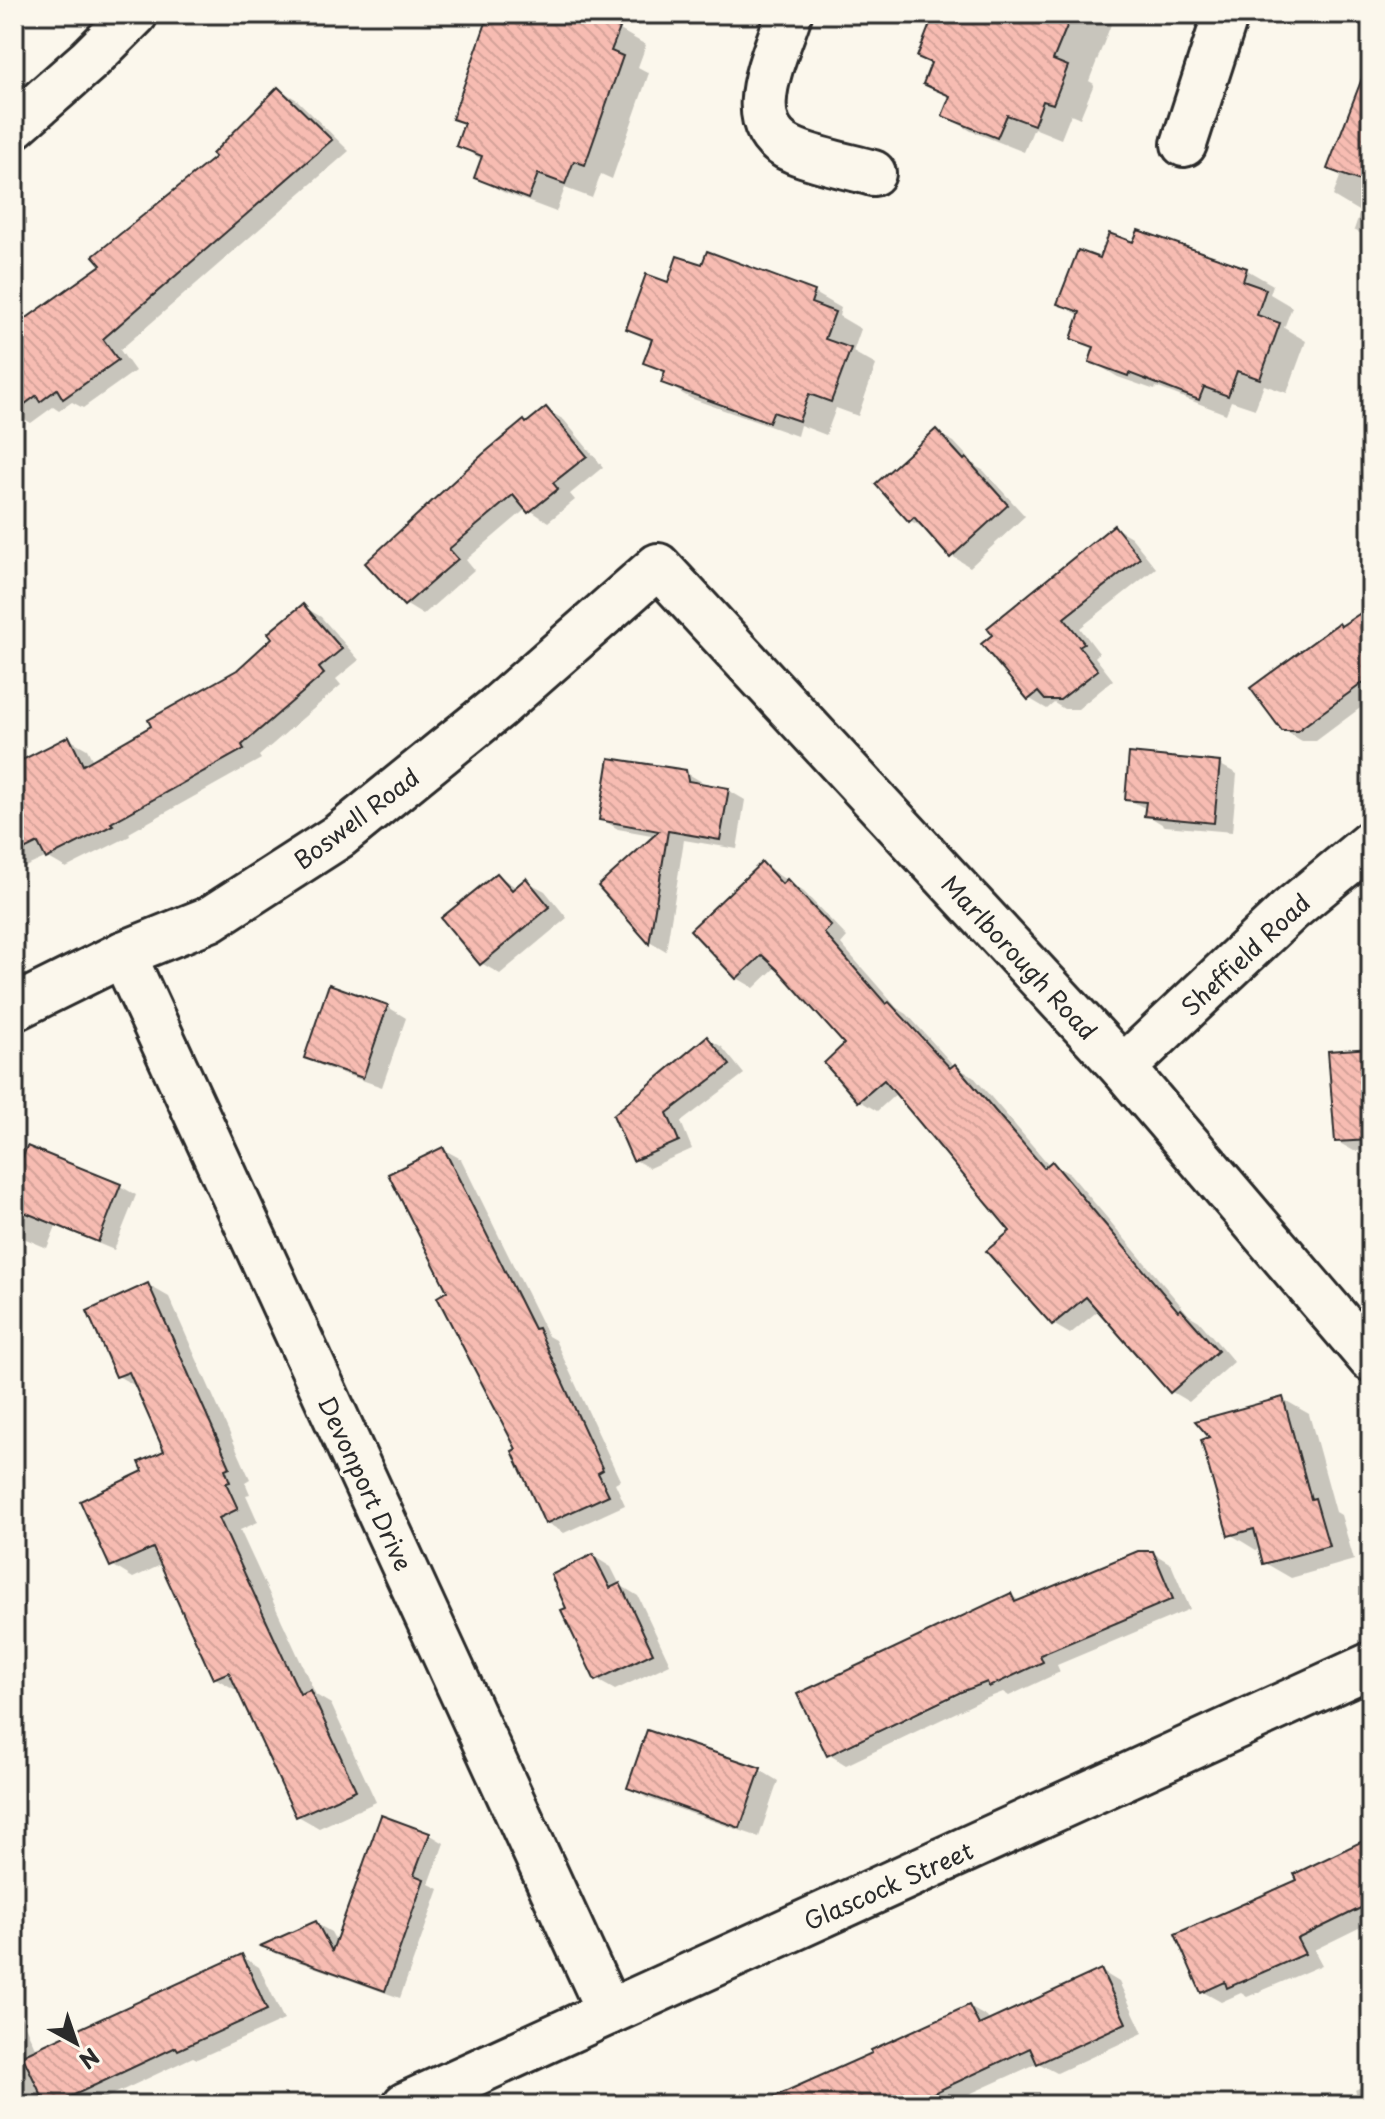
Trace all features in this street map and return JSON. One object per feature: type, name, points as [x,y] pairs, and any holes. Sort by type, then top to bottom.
[{"type":"street","points":[[14,126],[89,60],[135,14]]},
{"type":"street","points":[[789,14],[762,104],[771,133],[781,144],[794,151],[873,173]]},
{"type":"street","points":[[1184,144],[1226,14]]},
{"type":"street","name":"Boswell Road","points":[[14,1008],[123,954],[210,919],[339,836],[498,707],[658,566]]},
{"type":"street","name":"Marlborough Road","points":[[658,566],[1123,1068],[1371,1359]]},
{"type":"street","name":"Sheffield Road","points":[[1123,1068],[1289,911],[1371,843]]},
{"type":"street","name":"Devonport Drive","points":[[123,954],[609,2012]]},
{"type":"street","name":"Glascock Street","points":[[405,2105],[1371,1665]]},
{"type":"building","points":[[489,14],[585,14],[620,28],[611,51],[623,56],[585,165],[574,161],[565,184],[538,174],[528,199],[474,178],[482,156],[456,146],[464,123],[452,119]]},
{"type":"building","points":[[934,14],[1072,14],[1053,60],[1068,66],[1053,104],[1043,101],[1034,125],[1007,115],[997,138],[942,116],[950,96],[923,84],[931,63],[917,57]]},
{"type":"building","points":[[1368,63],[1371,63],[1371,185],[1327,169]]},
{"type":"building","points":[[278,87],[332,140],[103,339],[118,360],[63,399],[57,389],[40,402],[36,396],[14,412],[14,327],[101,265],[93,256],[215,157],[212,154]]},
{"type":"building","points":[[1138,230],[1247,268],[1243,281],[1266,289],[1257,315],[1280,323],[1260,379],[1237,371],[1228,396],[1204,387],[1199,400],[1129,373],[1128,376],[1089,362],[1094,347],[1071,339],[1080,312],[1057,304],[1078,250],[1100,258],[1109,233],[1133,242]]},
{"type":"building","points":[[707,251],[815,291],[811,303],[835,312],[825,339],[851,348],[831,402],[809,394],[799,421],[773,412],[769,422],[661,383],[665,371],[643,363],[652,339],[626,329],[646,274],[668,282],[677,256],[702,264]]},
{"type":"building","points":[[546,407],[587,456],[553,483],[558,489],[528,513],[513,495],[449,549],[458,559],[404,606],[365,563],[483,454],[524,420],[526,423]]},
{"type":"building","points":[[936,429],[1008,505],[950,558],[914,517],[909,522],[875,484]]},
{"type":"building","points":[[1114,525],[1140,558],[1064,618],[1084,643],[1079,646],[1098,670],[1060,700],[1045,700],[1038,692],[1028,700],[981,644],[992,635],[987,628]]},
{"type":"building","points":[[303,604],[342,649],[319,668],[324,674],[242,745],[244,749],[111,823],[113,825],[46,859],[38,843],[14,855],[14,764],[69,736],[83,765],[151,726],[148,720],[237,670],[272,638],[268,633]]},
{"type":"building","points":[[1371,606],[1371,677],[1297,731],[1282,731],[1250,688],[1339,623],[1341,626]]},
{"type":"building","points":[[1129,753],[1220,762],[1214,823],[1144,816],[1146,802],[1125,800]]},
{"type":"building","points":[[609,758],[686,770],[688,781],[729,788],[720,840],[668,831],[649,944],[598,886],[659,831],[599,820]]},
{"type":"building","points":[[762,862],[782,884],[787,879],[831,926],[824,933],[886,1004],[889,1002],[950,1068],[955,1064],[1044,1168],[1052,1161],[1178,1311],[1181,1309],[1218,1351],[1170,1393],[1086,1297],[1052,1325],[986,1251],[1010,1231],[884,1080],[858,1102],[824,1063],[844,1044],[779,971],[762,955],[736,979],[690,930]]},
{"type":"building","points":[[497,873],[512,890],[526,878],[550,907],[480,965],[441,918]]},
{"type":"building","points":[[329,984],[388,1005],[363,1078],[304,1058]]},
{"type":"building","points":[[707,1036],[730,1065],[667,1113],[679,1141],[633,1161],[613,1115]]},
{"type":"building","points":[[1371,1048],[1371,1140],[1335,1142],[1328,1051]]},
{"type":"building","points":[[27,1146],[121,1184],[98,1242],[14,1208],[14,1179]]},
{"type":"building","points":[[443,1147],[534,1329],[538,1328],[603,1470],[598,1473],[609,1495],[545,1524],[512,1451],[516,1449],[437,1297],[447,1291],[388,1174]]},
{"type":"building","points":[[148,1283],[230,1467],[225,1469],[230,1482],[226,1483],[238,1509],[219,1518],[300,1694],[310,1690],[356,1790],[296,1817],[229,1672],[213,1679],[153,1548],[110,1567],[80,1501],[143,1471],[139,1462],[164,1451],[129,1372],[116,1377],[87,1311]]},
{"type":"building","points":[[1283,1397],[1311,1499],[1315,1498],[1329,1546],[1263,1564],[1254,1529],[1228,1536],[1201,1440],[1209,1437],[1195,1421]]},
{"type":"building","points":[[1138,1551],[1153,1551],[1173,1599],[1040,1655],[1043,1662],[989,1687],[987,1682],[961,1692],[827,1756],[797,1694],[1011,1593],[1015,1602]]},
{"type":"building","points":[[593,1554],[610,1588],[620,1583],[653,1653],[595,1681],[561,1610],[566,1608],[551,1575]]},
{"type":"building","points":[[647,1730],[761,1768],[740,1828],[627,1788]]},
{"type":"building","points":[[381,1815],[430,1833],[414,1875],[424,1879],[385,1991],[260,1946],[316,1921],[332,1951]]},
{"type":"building","points":[[1371,1837],[1371,1903],[1297,1939],[1305,1954],[1227,1988],[1225,1982],[1201,1993],[1175,1934],[1297,1880],[1294,1874]]},
{"type":"building","points":[[242,1954],[267,2010],[178,2050],[176,2047],[53,2105],[46,2105],[22,2055]]},
{"type":"building","points":[[1101,1969],[1126,2023],[1037,2064],[1030,2048],[908,2105],[755,2105],[872,2053],[871,2050],[969,2005],[979,2025]]}]
